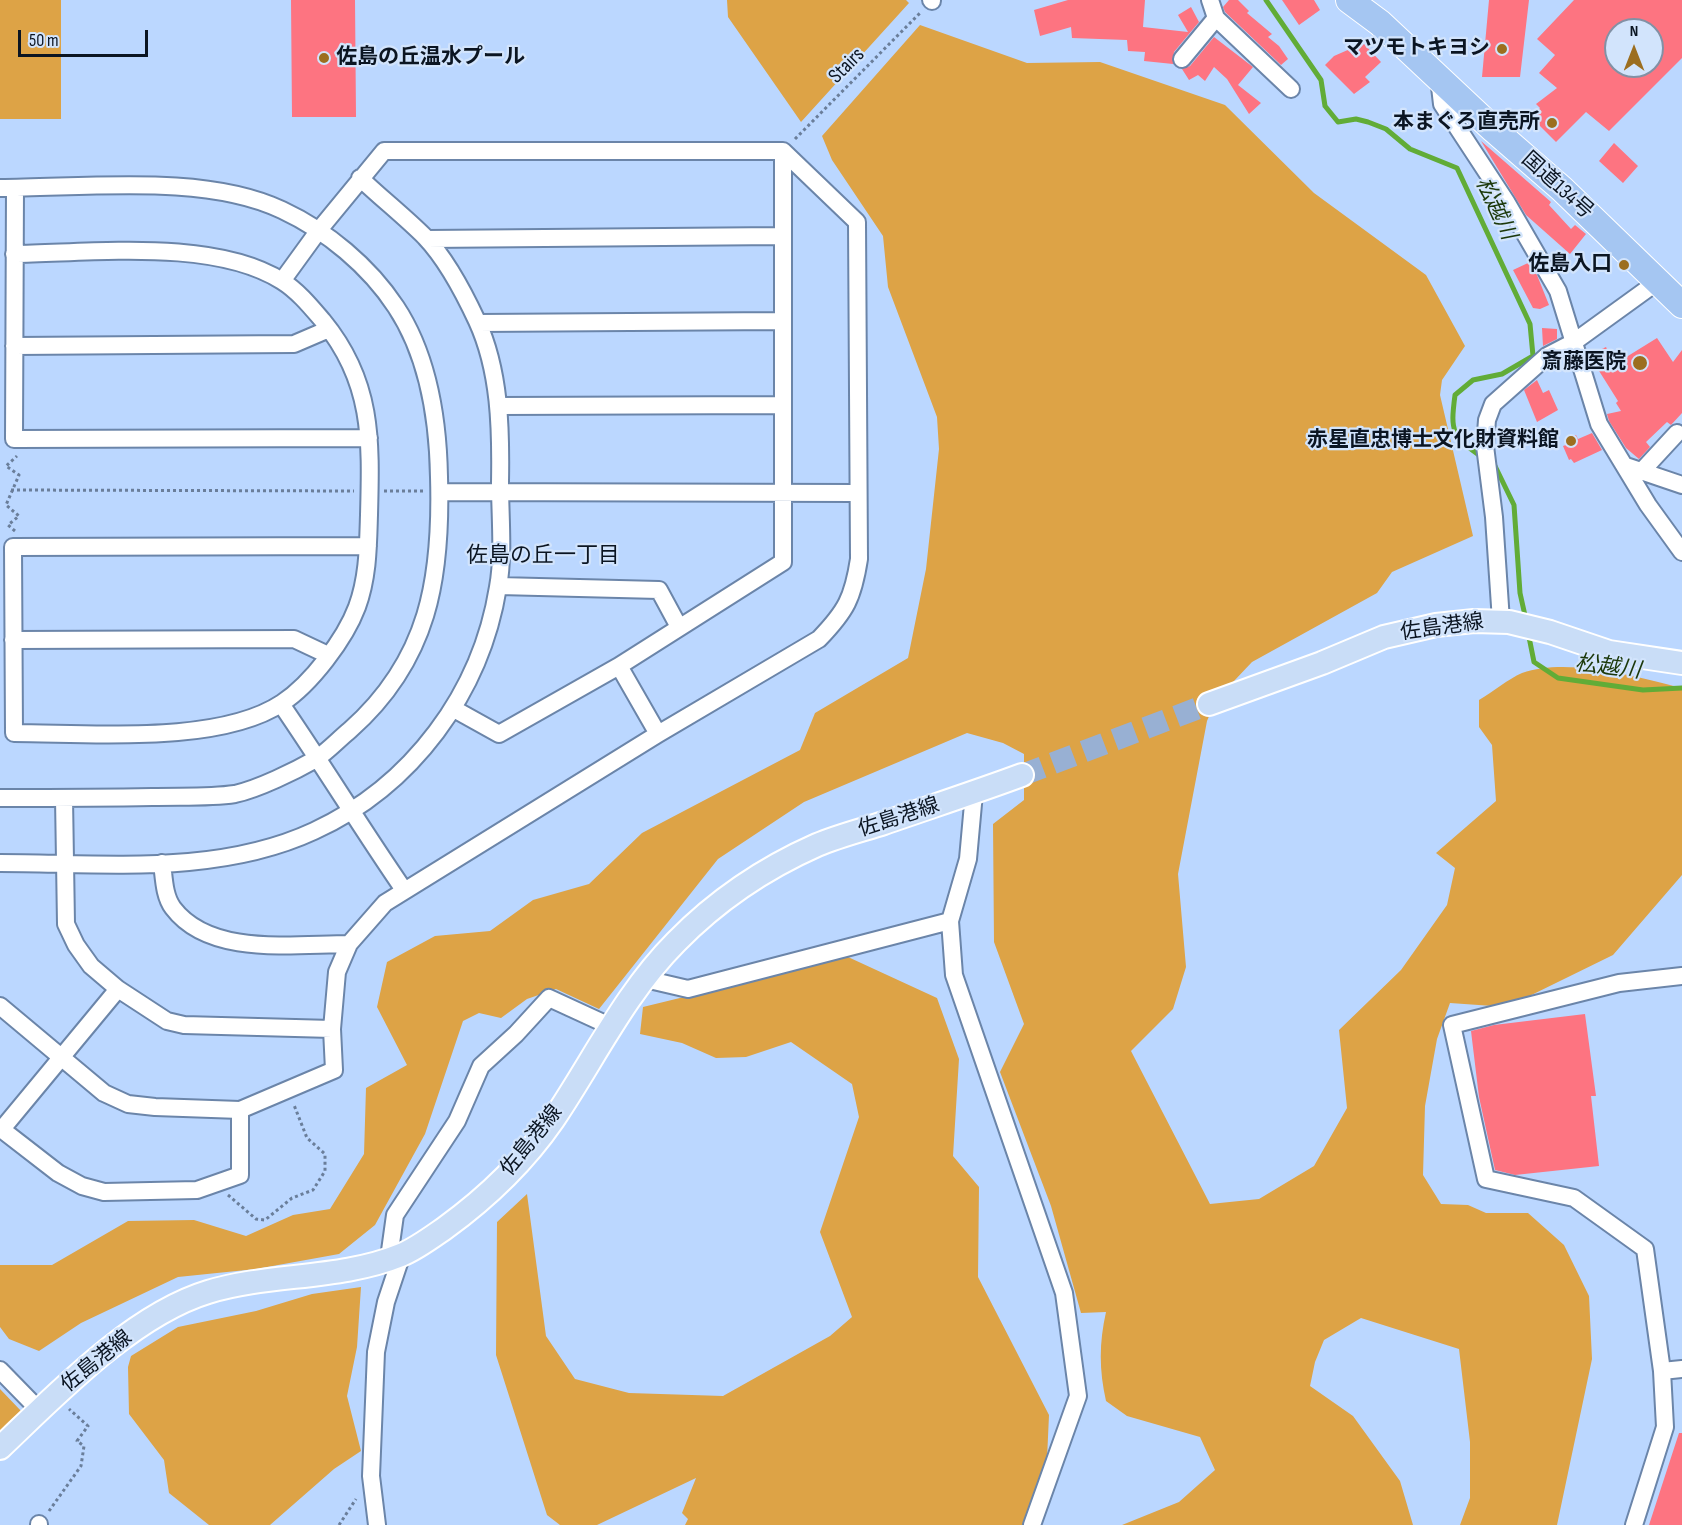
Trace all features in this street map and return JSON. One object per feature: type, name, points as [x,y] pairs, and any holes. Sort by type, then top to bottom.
[{"type":"highway","name":"国道134号","points":[[1349,0],[1380,23],[1493,129],[1562,189],[1682,304]]},
{"type":"main road","name":"佐島港線","points":[[1209,705],[1384,637],[1436,625],[1505,621],[1550,632],[1609,652],[1682,663]]},
{"type":"main road","name":"佐島港線","points":[[0,1448],[47,1404],[128,1335],[204,1293],[236,1285],[309,1276],[396,1256],[444,1228],[490,1193],[551,1123],[645,979],[675,943],[734,892],[768,870],[819,844],[1022,775]]},
{"type":"street","points":[[1210,0],[1216,18],[1291,89]]},
{"type":"street","points":[[1182,59],[1216,18]]},
{"type":"street","points":[[1439,78],[1442,104],[1507,203],[1558,291],[1599,424],[1634,469],[1648,505],[1682,552]]},
{"type":"street","points":[[0,1006],[104,1093],[129,1104],[240,1110],[333,1070],[332,1029],[337,972],[349,944],[385,903],[658,734],[819,639],[839,618],[855,590],[860,559],[857,222],[783,151],[384,151],[319,230],[282,281]]},
{"type":"street","points":[[454,709],[499,734],[619,666],[783,562],[781,236],[783,151]]},
{"type":"street","points":[[0,863],[162,863],[226,859],[275,847],[315,831],[350,812],[396,776],[432,740],[454,709],[475,666],[499,586],[498,406],[491,364],[478,323],[456,281],[427,239],[360,178]]},
{"type":"street","points":[[0,798],[236,794],[318,758],[360,721],[396,680],[416,641],[429,602],[439,554],[440,492],[438,435],[431,395],[417,351],[398,309],[371,274],[319,230],[282,209],[248,196],[190,186],[7,188],[14,254],[14,439],[369,438]]},
{"type":"street","points":[[427,239],[781,236]]},
{"type":"street","points":[[14,254],[186,252],[235,261],[282,281],[307,302],[330,329],[352,362],[364,398],[369,438],[370,491],[368,546],[366,577],[357,607],[346,632],[307,682],[281,704],[242,722],[197,732],[14,733],[13,547],[368,546]]},
{"type":"street","points":[[1505,621],[1485,446],[1487,420],[1493,404],[1547,356],[1574,342],[1657,282]]},
{"type":"street","points":[[478,323],[782,321]]},
{"type":"street","points":[[14,346],[294,344],[330,329]]},
{"type":"street","points":[[498,406],[782,405]]},
{"type":"street","points":[[1634,469],[1677,433]]},
{"type":"street","points":[[1634,469],[1682,485]]},
{"type":"street","points":[[440,492],[782,491],[858,493]]},
{"type":"street","points":[[499,586],[659,590],[679,627]]},
{"type":"street","points":[[13,640],[294,639],[328,655]]},
{"type":"street","points":[[619,666],[658,734]]},
{"type":"street","points":[[281,704],[318,758],[350,812],[404,890]]},
{"type":"street","points":[[974,793],[968,859],[950,921],[954,975],[1064,1293],[1078,1396],[1032,1525]]},
{"type":"street","points":[[64,798],[66,924],[75,945],[91,966],[118,989],[166,1021],[184,1025],[332,1029]]},
{"type":"street","points":[[162,863],[166,891],[172,907],[200,932],[239,943],[349,944]]},
{"type":"street","points":[[645,979],[688,989],[950,921]]},
{"type":"street","points":[[1634,1525],[1665,1427],[1662,1371],[1644,1250],[1574,1198],[1486,1179],[1452,1025],[1618,983],[1682,976]]},
{"type":"street","points":[[118,989],[1,1128],[58,1173],[82,1186],[104,1192],[197,1190],[240,1175],[240,1110]]},
{"type":"street","points":[[377,1525],[371,1476],[376,1352],[396,1256],[395,1215],[431,1164],[457,1121],[481,1066],[516,1034],[549,998],[612,1027]]},
{"type":"street","points":[[1662,1371],[1682,1369]]},
{"type":"street","points":[[0,1370],[47,1404]]},
{"type":"path","name":"Stairs","points":[[783,151],[932,1]]},
{"type":"path","points":[[13,547],[19,535],[8,525],[20,516],[6,505],[19,475],[6,466],[20,453],[14,439]]},
{"type":"path","points":[[11,490],[440,492]]},
{"type":"path","points":[[227,1179],[228,1195],[232,1201],[256,1219],[265,1220],[292,1198],[313,1190],[326,1171],[326,1154],[307,1138],[298,1122],[289,1089]]},
{"type":"path","points":[[39,1525],[81,1466],[84,1446],[77,1441],[88,1426],[47,1404]]},
{"type":"path","points":[[339,1525],[371,1476]]},
{"type":"shaded area","points":[[0,0],[61,0],[61,119],[0,119]]},
{"type":"shaded area","points":[[727,0],[906,0],[909,3],[801,122],[728,17]]},
{"type":"shaded area","points":[[920,25],[1027,63],[1100,62],[1225,105],[1314,193],[1426,275],[1465,346],[1442,380],[1440,395],[1473,536],[1392,572],[1377,593],[1252,662],[1216,700],[1207,721],[1178,874],[1186,967],[1173,1009],[1131,1051],[1210,1204],[1259,1199],[1314,1166],[1347,1108],[1339,1030],[1401,970],[1447,905],[1455,868],[1436,853],[1496,801],[1492,745],[1479,727],[1479,700],[1522,673],[1560,667],[1602,670],[1682,688],[1682,875],[1613,955],[1507,1007],[1450,1003],[1437,1039],[1425,1106],[1423,1175],[1441,1204],[1468,1205],[1486,1213],[1528,1213],[1564,1245],[1589,1296],[1592,1359],[1557,1525],[1460,1525],[1470,1498],[1470,1442],[1459,1349],[1361,1318],[1324,1340],[1315,1362],[1310,1386],[1353,1416],[1400,1481],[1413,1525],[1122,1525],[1179,1502],[1215,1470],[1200,1437],[1127,1416],[1106,1401],[1101,1356],[1106,1312],[1081,1313],[1051,1206],[1000,1072],[1024,1024],[994,942],[993,824],[1024,800],[1024,754],[1003,743],[967,733],[804,802],[718,859],[599,1009],[556,989],[527,999],[501,1018],[479,1013],[463,1021],[425,1134],[375,1225],[339,1254],[256,1269],[178,1277],[81,1323],[39,1351],[9,1339],[0,1327],[0,1265],[52,1265],[128,1221],[194,1220],[246,1236],[293,1215],[330,1209],[364,1154],[366,1088],[407,1065],[377,1007],[387,962],[435,936],[490,931],[533,900],[589,884],[642,833],[800,750],[815,713],[908,658],[926,569],[939,449],[937,417],[888,287],[883,236],[832,160],[822,136]]},
{"type":"shaded area","points":[[848,957],[937,998],[959,1059],[953,1156],[979,1187],[978,1277],[1049,1415],[1047,1459],[1023,1525],[685,1525],[688,1519],[682,1513],[696,1478],[597,1525],[560,1525],[547,1515],[496,1355],[497,1222],[527,1194],[546,1336],[575,1379],[629,1393],[723,1396],[830,1336],[852,1317],[820,1232],[859,1117],[852,1084],[791,1042],[746,1057],[716,1058],[682,1043],[640,1034],[643,1007]]},
{"type":"shaded area","points":[[361,1287],[357,1347],[347,1396],[361,1451],[334,1469],[270,1525],[209,1525],[169,1493],[164,1460],[129,1414],[128,1367],[131,1356],[178,1327],[256,1311],[312,1294]]},
{"type":"shaded area","points":[[0,1389],[23,1413],[0,1436]]},
{"type":"building","name":"佐島の丘温水プール","points":[[291,0],[355,0],[356,117],[292,117]]},
{"type":"building","points":[[1068,0],[1145,0],[1143,27],[1188,32],[1178,15],[1191,7],[1199,22],[1174,52],[1173,64],[1144,61],[1145,52],[1128,51],[1127,40],[1072,38],[1071,27],[1040,36],[1034,10]]},
{"type":"building","points":[[1229,0],[1238,0],[1249,11],[1247,13],[1272,34],[1268,37],[1279,46],[1288,59],[1281,65],[1225,12],[1223,7]]},
{"type":"building","points":[[1282,0],[1314,0],[1320,10],[1299,25]]},
{"type":"building","points":[[1489,0],[1529,0],[1520,77],[1482,77]]},
{"type":"building","points":[[1574,0],[1682,0],[1682,58],[1664,76],[1664,18],[1604,18],[1604,78],[1662,78],[1609,131],[1586,112],[1556,142],[1532,118],[1540,108],[1536,104],[1557,88],[1539,73],[1555,55],[1537,39]]},
{"type":"building","points":[[1214,37],[1253,67],[1238,85],[1261,103],[1249,114],[1227,79],[1214,67],[1205,81],[1198,75],[1189,80],[1182,69],[1190,66]]},
{"type":"building","points":[[1364,44],[1381,62],[1365,77],[1370,82],[1354,94],[1325,65],[1334,56],[1350,49],[1353,52]]},
{"type":"building","points":[[1481,141],[1551,202],[1549,205],[1571,229],[1575,225],[1586,234],[1570,254],[1526,215]]},
{"type":"building","points":[[1614,143],[1638,166],[1623,183],[1599,161]]},
{"type":"building","points":[[1528,263],[1537,275],[1549,305],[1540,309],[1533,308],[1513,270]]},
{"type":"building","points":[[1542,328],[1557,329],[1557,339],[1543,346]]},
{"type":"building","points":[[1657,338],[1673,362],[1682,350],[1682,413],[1671,425],[1667,422],[1646,442],[1650,447],[1639,459],[1626,448],[1609,421],[1607,414],[1621,411],[1616,403],[1618,401],[1589,355],[1606,347],[1615,364]]},
{"type":"building","points":[[1537,380],[1543,393],[1549,390],[1558,410],[1537,422],[1524,390]]},
{"type":"building","points":[[1592,433],[1602,450],[1574,463],[1571,459],[1569,460],[1563,446],[1566,445],[1565,440],[1576,435],[1578,439]]},
{"type":"building","points":[[1585,1014],[1596,1096],[1591,1096],[1599,1166],[1515,1175],[1495,1170],[1479,1097],[1471,1031],[1494,1025]]},
{"type":"building","points":[[1679,1433],[1682,1433],[1682,1525],[1649,1525]]},
{"type":"waterway","name":"松越川","points":[[1266,0],[1321,80],[1325,106],[1338,122],[1356,119],[1368,122],[1386,129],[1410,149],[1457,168],[1530,324],[1533,356],[1502,374],[1473,380],[1455,395],[1453,426],[1459,438],[1483,458]]},
{"type":"waterway","name":"松越川","points":[[1491,463],[1495,466],[1514,505],[1520,593],[1526,620]]},
{"type":"waterway","name":"松越川","points":[[1528,632],[1534,662],[1558,678],[1643,690],[1682,688]]},
{"type":"tunnel","points":[[1022,775],[1209,704]]},
{"type":"place","name":"マツモトキヨシ","points":[[1502,49]]},
{"type":"place","name":"佐島の丘温水プール","points":[[324,58]]},
{"type":"place","name":"本まぐろ直売所","points":[[1552,123]]},
{"type":"place","name":"佐島入口","points":[[1624,265]]},
{"type":"place","name":"斎藤医院","points":[[1640,363]]},
{"type":"place","name":"赤星直忠博士文化財資料館","points":[[1571,441]]},
{"type":"district","name":"佐島の丘一丁目","points":[[543,556]]}]
